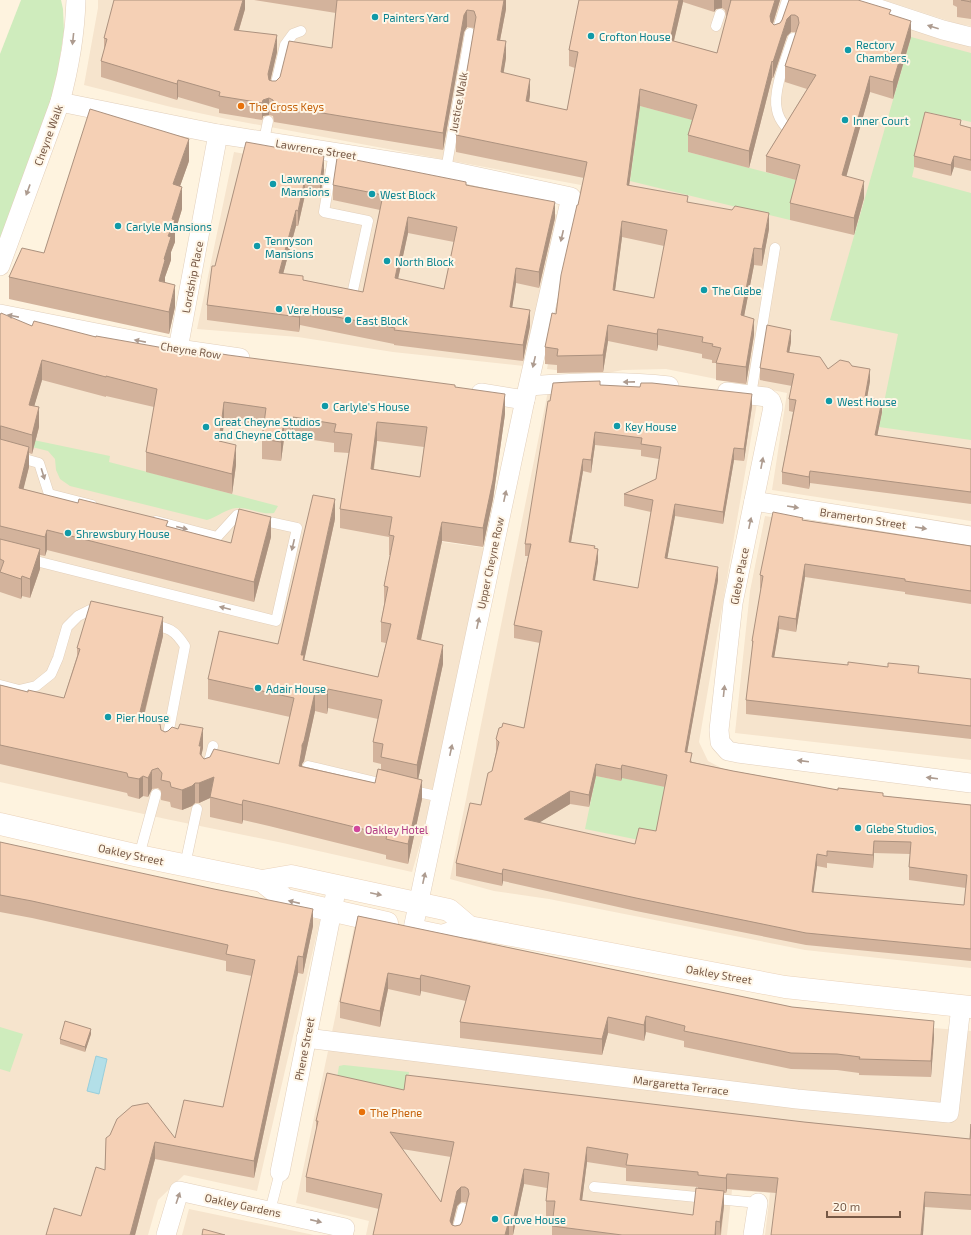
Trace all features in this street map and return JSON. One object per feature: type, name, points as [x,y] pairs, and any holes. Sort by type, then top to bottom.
[{"type":"main road","name":"Oakley Street","points":[[0,824],[139,856],[262,881],[291,876],[418,903],[449,910],[469,927]]},
{"type":"main road","name":"Oakley Street","points":[[262,881],[286,900],[442,936],[469,927],[785,987],[966,1007]]},
{"type":"street","name":"Cheyne Walk","points":[[0,266],[60,102],[67,76],[72,46],[76,16],[76,0]]},
{"type":"street","points":[[852,0],[943,30],[971,37]]},
{"type":"street","name":"Lawrence Street","points":[[60,102],[218,134],[264,140],[446,170],[571,198]]},
{"type":"street","name":"Lordship Place","points":[[178,349],[218,134]]},
{"type":"street","name":"Upper Cheyne Row","points":[[413,929],[527,393],[571,198]]},
{"type":"street","name":"Cheyne Row","points":[[0,314],[178,349],[257,360]]},
{"type":"street","points":[[462,390],[527,393],[570,383],[637,382],[690,388]]},
{"type":"street","name":"Glebe Place","points":[[713,390],[766,397],[771,401],[773,407],[733,603],[719,730],[720,742],[728,751],[738,753],[971,783]]},
{"type":"street","name":"Bramerton Street","points":[[754,501],[971,536]]},
{"type":"street","name":"Phene Street","points":[[280,1172],[338,886]]},
{"type":"street","name":"Margaretta Terrace","points":[[306,1038],[798,1099],[950,1113],[966,1007]]},
{"type":"street","name":"Oakley Gardens","points":[[166,1235],[179,1191],[345,1228],[343,1235]]},
{"type":"street","points":[[754,1235],[758,1202]]},
{"type":"lane","points":[[776,35],[787,0]]},
{"type":"lane","points":[[716,26],[720,14]]},
{"type":"lane","points":[[274,92],[285,45],[293,34],[301,31]]},
{"type":"lane","name":"Justice Walk","points":[[446,170],[470,33]]},
{"type":"lane","points":[[785,126],[779,117],[776,108],[776,100],[777,90],[793,38]]},
{"type":"lane","points":[[264,140],[268,121]]},
{"type":"lane","points":[[334,152],[324,212],[368,221],[353,290]]},
{"type":"lane","points":[[751,395],[775,248]]},
{"type":"lane","points":[[0,452],[39,463],[49,494],[103,508]]},
{"type":"lane","points":[[15,556],[276,621],[297,528],[237,515],[217,537],[148,519]]},
{"type":"lane","points":[[0,685],[19,690],[36,686],[51,674],[58,658],[67,628],[78,616],[90,610],[106,614]]},
{"type":"lane","points":[[144,622],[166,628],[178,635],[185,646],[166,745]]},
{"type":"lane","points":[[206,772],[213,746]]},
{"type":"lane","points":[[308,766],[441,797]]},
{"type":"lane","points":[[139,856],[156,794]]},
{"type":"lane","points":[[185,865],[197,809]]},
{"type":"lane","name":"Phene Street","points":[[270,1211],[280,1172]]},
{"type":"lane","points":[[594,1188],[758,1202]]},
{"type":"lane","points":[[456,1235],[463,1208]]},
{"type":"shaded area","points":[[98,0],[820,0],[971,46],[971,521],[772,490],[787,393],[666,369],[623,370],[597,375],[547,369],[581,185],[227,119],[171,107],[84,85],[98,8]]},
{"type":"shaded area","points":[[884,0],[971,0],[971,26],[958,24]]},
{"type":"shaded area","points":[[234,152],[565,216],[533,367],[393,352],[298,337],[197,329]]},
{"type":"shaded area","points":[[0,329],[457,400],[435,541],[486,548],[435,793],[412,872],[0,782]]},
{"type":"shaded area","points":[[548,391],[757,403],[699,742],[708,761],[729,772],[971,813],[971,968],[805,950],[549,899],[494,891],[450,879]]},
{"type":"shaded area","points":[[765,516],[971,549],[971,760],[735,733],[750,591]]},
{"type":"shaded area","points":[[0,849],[320,920],[257,1191],[184,1175],[158,1200],[148,1235],[0,1235]]},
{"type":"shaded area","points":[[355,923],[795,1017],[971,1031],[971,1235],[765,1235],[770,1193],[732,1190],[727,1235],[366,1235],[369,1221],[296,1203]]},
{"type":"shaded area","points":[[189,1209],[314,1235],[182,1235]]},
{"type":"green space","points":[[21,0],[61,0],[64,31],[55,90],[0,242],[0,54]]},
{"type":"green space","points":[[911,37],[971,53],[971,122],[927,112],[912,177],[971,193],[971,440],[879,427],[898,334],[830,320]]},
{"type":"green space","points":[[640,106],[697,121],[688,152],[800,181],[790,220],[630,181]]},
{"type":"green space","points":[[0,433],[110,456],[109,462],[278,506],[274,513],[236,508],[225,511],[207,520],[70,486],[60,479],[56,470],[55,459],[48,451],[0,439]]},
{"type":"green space","points":[[623,774],[652,784],[667,787],[689,827],[639,840],[585,829],[596,776],[621,781]]},
{"type":"green space","points":[[0,1027],[23,1034],[10,1072],[0,1069]]},
{"type":"green space","points":[[344,1065],[409,1072],[404,1105],[335,1090],[339,1066]]},
{"type":"water","points":[[96,1056],[107,1059],[99,1094],[87,1091]]},
{"type":"building","points":[[114,0],[243,0],[234,30],[277,35],[268,74],[269,80],[276,81],[280,77],[289,41],[332,48],[337,0],[504,0],[497,40],[506,41],[501,72],[530,79],[526,101],[567,110],[578,52],[569,50],[579,0],[679,0],[670,40],[717,53],[731,0],[775,0],[770,16],[771,22],[774,25],[780,23],[782,20],[789,0],[858,0],[891,10],[889,14],[911,21],[893,82],[870,76],[842,175],[864,181],[854,218],[790,203],[800,165],[766,156],[816,75],[785,66],[799,23],[798,17],[795,15],[791,15],[787,19],[773,62],[772,61],[749,151],[688,135],[697,105],[640,89],[627,185],[688,196],[687,202],[732,210],[735,206],[769,213],[762,249],[754,248],[741,315],[754,319],[746,367],[716,363],[721,348],[712,346],[713,344],[702,342],[703,337],[658,329],[657,334],[608,325],[603,355],[557,356],[558,349],[545,347],[552,313],[556,314],[561,275],[587,162],[456,135],[476,17],[474,11],[467,10],[464,15],[443,133],[274,105],[273,100],[269,98],[263,100],[262,103],[219,96],[220,92],[178,80],[177,84],[101,61],[107,39],[104,38]],"holes":[[[622,221],[667,230],[654,298],[613,290]]]},
{"type":"building","name":"Carlyle Mansions","points":[[90,109],[189,139],[173,184],[182,187],[172,219],[175,220],[168,236],[171,237],[159,281],[175,285],[169,312],[9,277],[22,248],[44,253]]},
{"type":"building","points":[[925,112],[961,120],[960,125],[971,128],[971,160],[954,156],[951,165],[914,156]]},
{"type":"building","points":[[246,142],[324,156],[320,182],[305,179],[298,211],[296,210],[279,273],[303,276],[303,280],[363,292],[383,195],[333,185],[337,158],[341,157],[466,182],[466,185],[555,202],[539,272],[516,268],[510,307],[530,310],[523,345],[394,330],[395,328],[300,310],[299,317],[207,305],[212,266],[215,266]],"holes":[[[408,217],[457,227],[444,289],[395,278]]]},
{"type":"building","points":[[1,313],[32,326],[34,321],[96,337],[215,357],[216,353],[455,385],[455,387],[505,394],[493,480],[483,528],[442,522],[417,639],[443,645],[417,765],[381,757],[383,744],[373,742],[382,700],[328,689],[327,694],[315,692],[302,745],[299,766],[375,783],[378,769],[422,780],[408,844],[386,839],[387,835],[269,806],[243,800],[242,805],[210,797],[214,777],[199,783],[195,783],[192,786],[182,790],[171,787],[170,782],[161,780],[162,773],[158,768],[152,770],[148,778],[143,776],[139,779],[128,777],[127,773],[0,745],[0,685],[28,692],[28,690],[64,698],[80,649],[77,648],[91,601],[163,617],[138,720],[160,724],[161,730],[165,732],[172,727],[178,729],[180,724],[203,728],[199,746],[201,746],[200,754],[204,759],[210,757],[214,749],[279,764],[294,698],[208,679],[219,631],[278,644],[313,495],[335,499],[301,655],[304,655],[303,660],[378,677],[391,624],[381,622],[388,587],[384,586],[394,536],[389,535],[392,517],[340,509],[352,434],[334,432],[336,424],[293,417],[292,421],[284,420],[281,442],[262,439],[266,408],[224,402],[219,441],[236,445],[232,474],[146,452],[157,389],[42,360],[29,405],[39,407],[32,435],[0,426]],"holes":[[[377,422],[427,427],[420,477],[371,469]]]},
{"type":"building","points":[[767,325],[791,330],[787,352],[820,357],[828,369],[840,360],[849,362],[852,366],[870,369],[865,397],[882,400],[875,435],[971,449],[971,492],[810,471],[809,477],[782,472],[796,400],[789,399],[794,374],[760,368]]},
{"type":"building","points":[[600,381],[600,385],[640,387],[641,383],[652,383],[752,394],[744,449],[734,448],[723,512],[675,504],[665,558],[718,567],[685,752],[692,753],[690,762],[838,790],[838,788],[883,793],[883,796],[971,805],[971,949],[806,933],[503,869],[502,874],[456,863],[470,803],[481,805],[488,773],[492,771],[499,742],[496,739],[499,728],[502,727],[503,723],[524,728],[542,631],[514,625],[531,544],[525,544],[548,401],[550,401],[553,383]],"holes":[[[595,432],[642,438],[641,444],[661,447],[656,479],[624,494],[653,500],[638,588],[593,580],[598,549],[594,548],[595,546],[569,542],[583,459],[591,460]],[[596,764],[621,769],[622,765],[667,775],[656,831],[639,828],[635,844],[524,819],[570,791],[589,795]],[[874,841],[911,842],[909,867],[967,875],[964,905],[812,892],[817,854],[827,856],[827,851],[873,855]]]},
{"type":"building","points":[[0,439],[29,447],[19,488],[78,503],[79,499],[168,521],[166,526],[231,543],[239,509],[271,517],[254,582],[47,530],[45,537],[0,526]]},
{"type":"building","points":[[773,512],[803,518],[802,520],[971,546],[971,591],[905,581],[905,579],[805,564],[796,619],[779,616],[772,657],[848,665],[848,662],[888,667],[888,663],[919,666],[918,673],[971,679],[971,726],[746,700],[752,641],[763,576],[760,575]]},
{"type":"building","points":[[0,539],[40,549],[30,579],[22,576],[21,579],[0,572],[4,561],[0,559]]},
{"type":"building","points":[[0,842],[313,909],[303,957],[298,956],[254,1161],[155,1142],[130,1235],[46,1235],[54,1208],[81,1216],[96,1167],[105,1170],[106,1138],[110,1135],[117,1119],[132,1106],[148,1103],[175,1138],[184,1100],[223,1107],[255,960],[226,954],[228,945],[0,895]]},
{"type":"building","points":[[358,916],[792,1007],[934,1021],[931,1061],[859,1059],[860,1057],[837,1054],[791,1053],[684,1031],[685,1026],[646,1016],[644,1025],[608,1017],[602,1039],[460,1022],[470,986],[421,975],[420,979],[388,973],[380,1011],[340,1002]]},
{"type":"building","points":[[65,1021],[91,1029],[85,1047],[60,1039]]},
{"type":"building","points":[[327,1073],[404,1090],[406,1075],[804,1122],[970,1139],[971,1124],[971,1195],[925,1192],[921,1235],[771,1235],[778,1178],[727,1174],[726,1178],[698,1175],[698,1172],[626,1165],[628,1154],[587,1147],[580,1200],[693,1215],[696,1188],[724,1191],[720,1222],[716,1221],[715,1235],[622,1235],[552,1226],[555,1201],[546,1201],[549,1173],[524,1169],[513,1221],[509,1220],[505,1235],[373,1235],[382,1194],[306,1177],[318,1121],[316,1121]],"holes":[[[390,1132],[454,1142],[441,1202]],[[461,1187],[468,1189],[469,1194],[462,1222],[460,1225],[455,1226],[452,1225],[450,1221],[457,1191]]]},
{"type":"building","points":[[203,1229],[225,1235],[202,1235]]},
{"type":"place","name":"Painters Yard","points":[[375,17]]},
{"type":"place","name":"Crofton House","points":[[591,36]]},
{"type":"place","name":"Rectory Chambers,","points":[[848,50]]},
{"type":"place","name":"The Cross Keys","points":[[241,106]]},
{"type":"place","name":"Inner Court","points":[[845,120]]},
{"type":"place","name":"Lawrence Mansions","points":[[273,184]]},
{"type":"place","name":"West Block","points":[[372,194]]},
{"type":"place","name":"Carlyle Mansions","points":[[118,226]]},
{"type":"place","name":"Tennyson Mansions","points":[[257,246]]},
{"type":"place","name":"North Block","points":[[387,261]]},
{"type":"place","name":"The Glebe","points":[[704,290]]},
{"type":"place","name":"Vere House","points":[[279,309]]},
{"type":"place","name":"East Block","points":[[348,320]]},
{"type":"place","name":"West House","points":[[829,401]]},
{"type":"place","name":"Carlyle's House","points":[[325,406]]},
{"type":"place","name":"Key House","points":[[617,426]]},
{"type":"place","name":"Great Cheyne Studios and Cheyne Cottage","points":[[206,427]]},
{"type":"place","name":"Shrewsbury House","points":[[68,533]]},
{"type":"place","name":"Adair House","points":[[258,688]]},
{"type":"place","name":"Pier House","points":[[108,717]]},
{"type":"place","name":"Glebe Studios,","points":[[858,828]]},
{"type":"place","name":"Oakley Hotel","points":[[357,829]]},
{"type":"place","name":"The Phene","points":[[362,1112]]},
{"type":"place","name":"Grove House","points":[[495,1219]]}]
